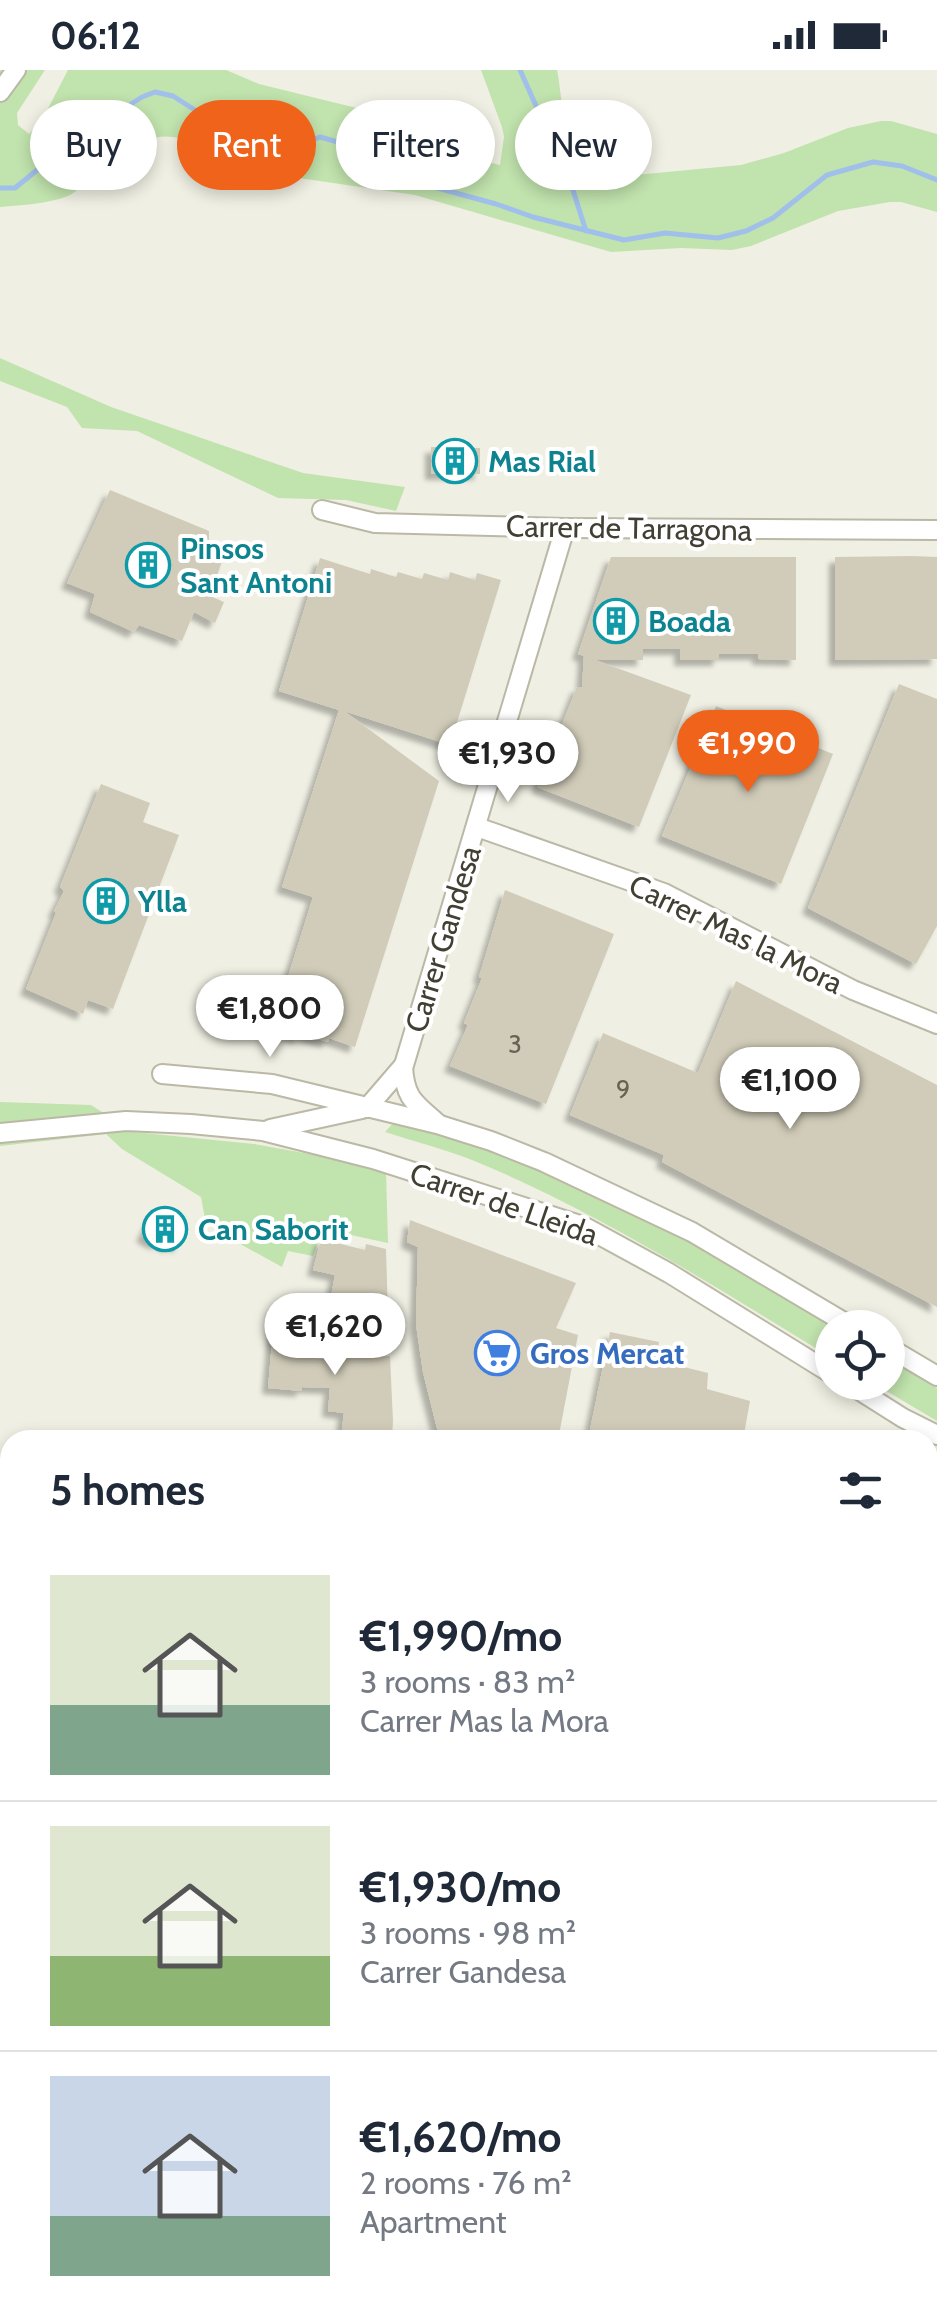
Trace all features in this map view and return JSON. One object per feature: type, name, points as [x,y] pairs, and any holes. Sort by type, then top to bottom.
[{"type":"street","points":[[0,92],[16,70]]},
{"type":"street","name":"Carrer de Tarragona","points":[[322,510],[375,523],[937,530]]},
{"type":"street","name":"Carrer Gandesa","points":[[367,1108],[403,1067],[565,528]]},
{"type":"street","name":"Carrer Mas la Mora","points":[[477,827],[664,893],[854,990],[937,1024]]},
{"type":"street","points":[[403,1067],[408,1096],[438,1124]]},
{"type":"street","name":"Carrer de Lleida","points":[[162,1074],[272,1084],[438,1124],[544,1162],[675,1224],[823,1310]]},
{"type":"street","name":"Carrer de Lleida","points":[[264,1131],[367,1108]]},
{"type":"street","name":"Carrer de Lleida","points":[[0,1133],[126,1121],[264,1131],[372,1159],[583,1226],[669,1273],[815,1363]]},
{"type":"street","points":[[905,1357],[937,1376]]},
{"type":"street","points":[[874,1400],[926,1430]]},
{"type":"green space","points":[[0,70],[45,70],[17,113],[18,125],[30,133],[30,190],[77,190],[43,202],[0,207]]},
{"type":"green space","points":[[68,70],[226,70],[259,84],[336,103],[336,183],[316,180],[316,100],[177,100],[177,138],[157,138],[157,100],[52,100]]},
{"type":"green space","points":[[481,70],[557,70],[562,100],[515,100],[515,190],[652,190],[652,173],[741,165],[848,128],[881,121],[937,134],[937,212],[901,202],[838,211],[732,250],[611,252],[415,195],[381,190],[495,190],[495,164],[500,165],[504,137],[495,100]]},
{"type":"green space","points":[[0,358],[111,407],[303,473],[405,487],[396,511],[346,500],[278,498],[137,431],[82,428],[67,407],[0,381]]},
{"type":"green space","points":[[0,1102],[91,1105],[134,1132],[254,1144],[386,1171],[388,1243],[323,1229],[313,1256],[288,1251],[282,1267],[242,1245],[218,1223],[205,1219],[201,1197],[122,1149],[106,1134],[0,1146]]},
{"type":"green space","points":[[395,1121],[468,1142],[540,1168],[617,1204],[815,1314],[815,1348],[656,1252],[565,1203],[472,1160],[385,1132]]},
{"type":"green space","points":[[905,1368],[937,1388],[937,1421],[902,1400],[905,1400]]},
{"type":"building","name":"Mas Rial","points":[[431,447],[480,448],[480,474],[431,474]]},
{"type":"building","name":"Pinsos Sant Antoni","points":[[110,490],[209,531],[209,542],[227,547],[210,596],[224,602],[215,623],[194,612],[182,641],[139,625],[134,632],[90,612],[95,594],[67,583]]},
{"type":"building","points":[[611,557],[796,557],[796,660],[758,659],[758,654],[719,654],[719,660],[680,660],[680,649],[643,649],[643,660],[595,660],[691,695],[639,827],[537,787],[577,687],[582,687],[584,656],[578,654]]},
{"type":"building","points":[[835,557],[937,557],[937,659],[835,660]]},
{"type":"building","points":[[320,558],[370,574],[371,569],[396,577],[398,572],[422,579],[424,573],[448,580],[450,572],[475,580],[477,573],[501,580],[450,745],[344,711],[439,781],[355,1047],[329,1038],[328,1042],[301,1034],[299,1038],[272,1028],[313,897],[282,887],[339,710],[279,691]]},
{"type":"building","points":[[899,684],[937,699],[937,926],[916,964],[808,908]]},
{"type":"building","points":[[716,706],[833,754],[781,884],[662,836]]},
{"type":"building","name":"Ylla","points":[[101,784],[150,803],[143,822],[179,835],[113,1009],[88,1000],[83,1014],[26,989],[64,891],[60,887]]},
{"type":"building","points":[[505,890],[614,934],[546,1104],[450,1066],[468,1025],[464,1023],[482,978],[479,977]]},
{"type":"building","points":[[736,981],[937,1085],[937,1307],[662,1162],[664,1155],[570,1115],[603,1033],[698,1073]]},
{"type":"building","name":"Can Saborit","points":[[154,1213],[185,1227],[179,1247],[157,1241],[156,1244],[142,1236]]},
{"type":"building","name":"Gros Mercat","points":[[410,1220],[576,1283],[556,1328],[578,1335],[560,1430],[438,1430],[416,1324],[418,1247],[407,1242]]},
{"type":"building","points":[[321,1239],[365,1250],[366,1244],[386,1249],[388,1315],[330,1302],[335,1275],[313,1270]]},
{"type":"building","points":[[275,1308],[306,1312],[300,1353],[305,1357],[333,1360],[336,1334],[349,1335],[349,1358],[390,1356],[392,1430],[342,1430],[344,1413],[328,1411],[330,1388],[268,1388]]},
{"type":"building","points":[[610,1332],[659,1342],[656,1360],[708,1373],[707,1389],[750,1401],[745,1430],[590,1430]]},
{"type":"waterway","points":[[520,70],[571,184],[586,231]]},
{"type":"waterway","points":[[0,188],[15,188],[69,144],[155,92],[173,96],[257,144],[287,150],[320,137],[363,149],[385,171],[401,178],[624,240],[665,233],[718,238],[746,231],[773,218],[827,175],[873,162],[902,166],[937,180]]},
{"type":"place","name":"Mas Rial","points":[[455,461]]},
{"type":"place","name":"Pinsos Sant Antoni","points":[[148,565]]},
{"type":"place","name":"Boada","points":[[616,621]]},
{"type":"place","name":"Ylla","points":[[106,901]]},
{"type":"place","name":"Can Saborit","points":[[165,1229]]},
{"type":"place","name":"Gros Mercat","points":[[497,1353]]}]
